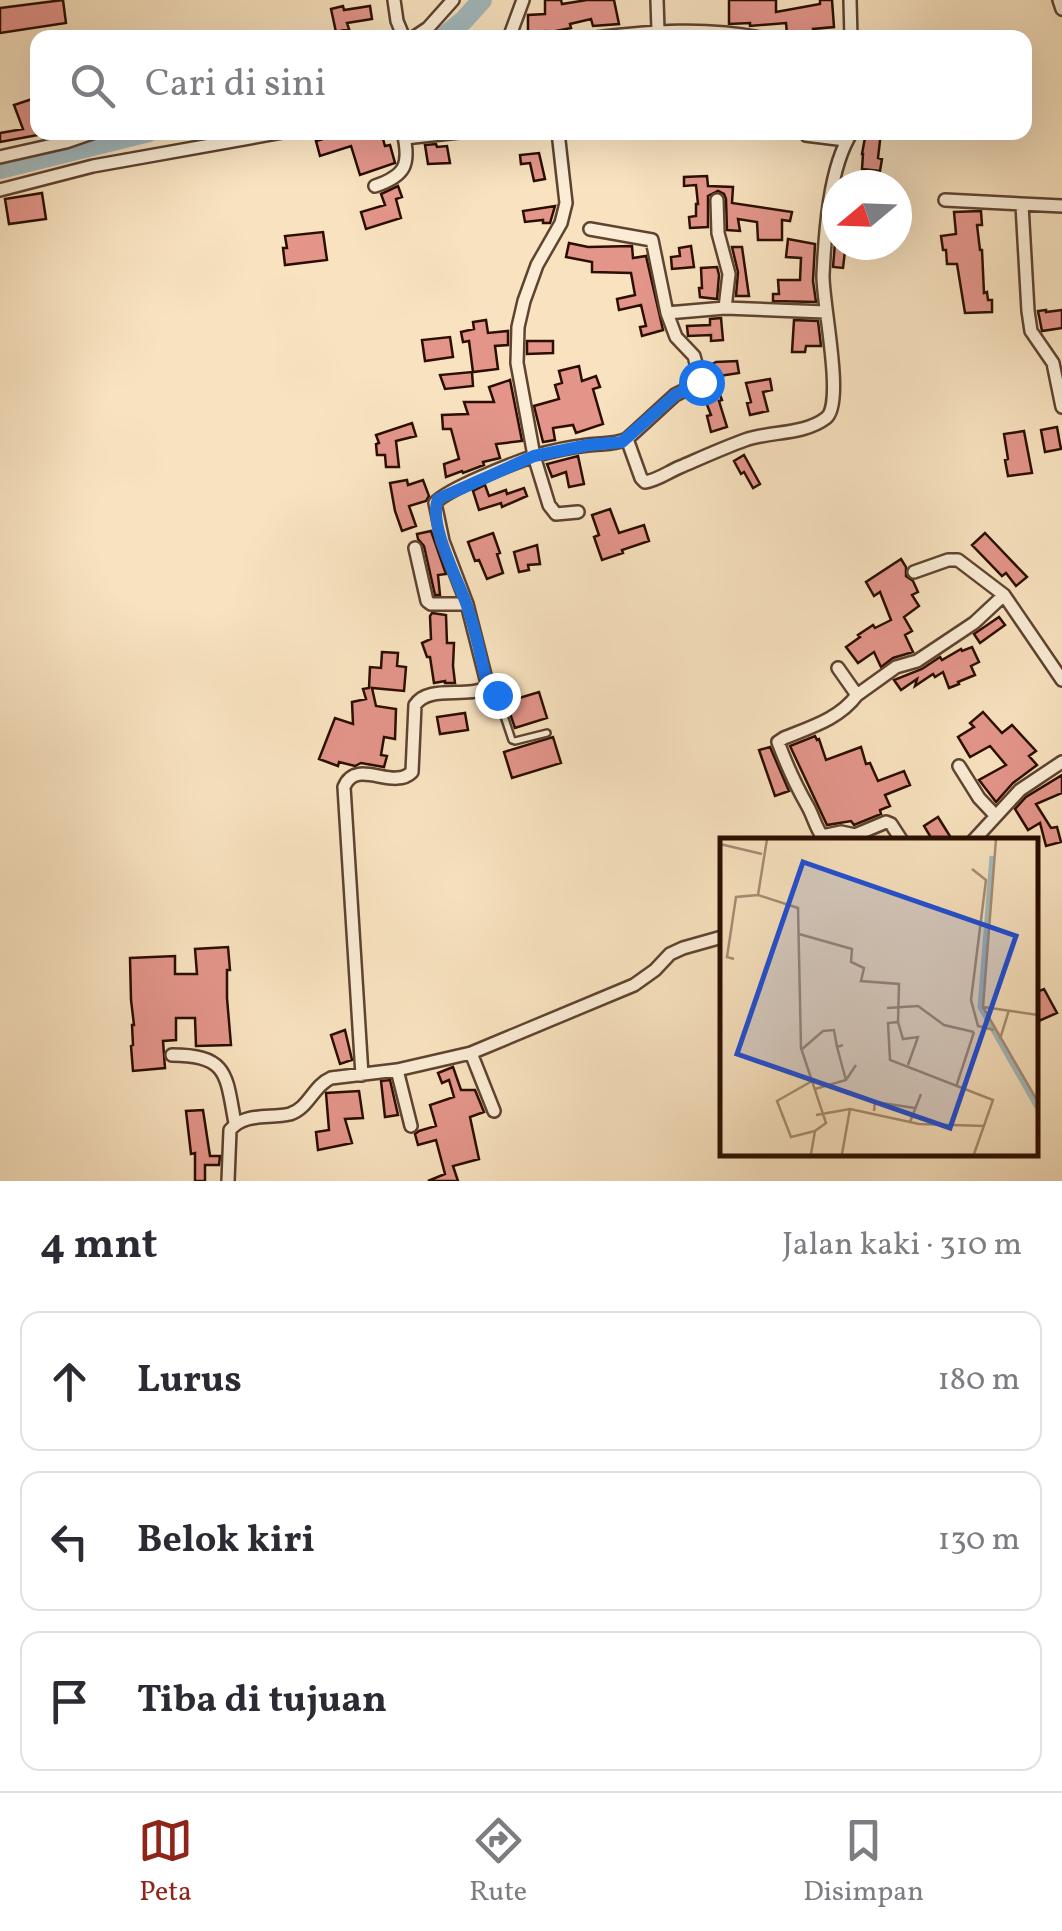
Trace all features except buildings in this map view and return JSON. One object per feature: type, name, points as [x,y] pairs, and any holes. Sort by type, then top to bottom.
[{"type":"street","points":[[394,0],[401,30]]},
{"type":"street","points":[[425,30],[453,0]]},
{"type":"street","points":[[516,30],[524,0]]},
{"type":"street","points":[[657,0],[658,30]]},
{"type":"street","points":[[850,0],[851,30]]},
{"type":"street","points":[[1059,0],[1062,8]]},
{"type":"street","points":[[0,157],[72,140]]},
{"type":"street","points":[[0,190],[93,166],[238,140]]},
{"type":"street","points":[[375,186],[397,179],[404,170],[404,140]]},
{"type":"street","points":[[559,140],[566,203],[561,223],[537,265],[518,327],[516,364],[534,456],[549,506],[556,514],[578,512]]},
{"type":"street","points":[[627,439],[641,478],[651,482],[746,440],[811,426],[832,412],[832,350],[823,278],[833,184],[847,140]]},
{"type":"street","points":[[717,200],[718,233],[729,274],[725,308]]},
{"type":"street","points":[[945,200],[1062,206]]},
{"type":"street","points":[[1022,205],[1031,331],[1053,364],[1062,407]]},
{"type":"street","points":[[362,1075],[346,780],[364,774],[407,778],[412,772],[418,699],[437,694],[476,693],[488,687],[466,604],[442,542],[435,504],[454,490],[534,456],[627,439],[675,395],[700,384],[694,356],[676,337],[667,313],[652,240],[590,229]]},
{"type":"street","points":[[667,313],[725,308],[825,312]]},
{"type":"street","points":[[415,548],[426,601],[466,604]]},
{"type":"street","points":[[914,572],[958,560],[1004,595],[1062,680]]},
{"type":"street","points":[[900,838],[886,822],[854,835],[841,832],[822,836],[798,793],[778,742],[825,722],[896,667],[917,661],[974,623],[1004,595]]},
{"type":"street","points":[[838,668],[857,694]]},
{"type":"street","points":[[976,838],[1020,790],[1062,762]]},
{"type":"street","points":[[959,766],[995,815]]},
{"type":"street","points":[[228,1181],[230,1130],[235,1123],[290,1114],[302,1108],[322,1082],[331,1078],[397,1070],[471,1053],[634,986],[670,954],[720,938]]},
{"type":"street","points":[[471,1053],[494,1111]]},
{"type":"street","points":[[172,1056],[190,1055],[216,1063],[224,1070],[235,1123]]},
{"type":"street","points":[[397,1070],[411,1126]]},
{"type":"lane","points":[[488,687],[497,695],[513,741],[548,733]]},
{"type":"waterway","points":[[452,30],[482,0]]},
{"type":"waterway","points":[[0,169],[117,140]]},
{"type":"route","points":[[497,695],[488,687],[466,604],[442,542],[435,510],[438,499],[534,456],[622,442],[675,395],[701,382]]}]
